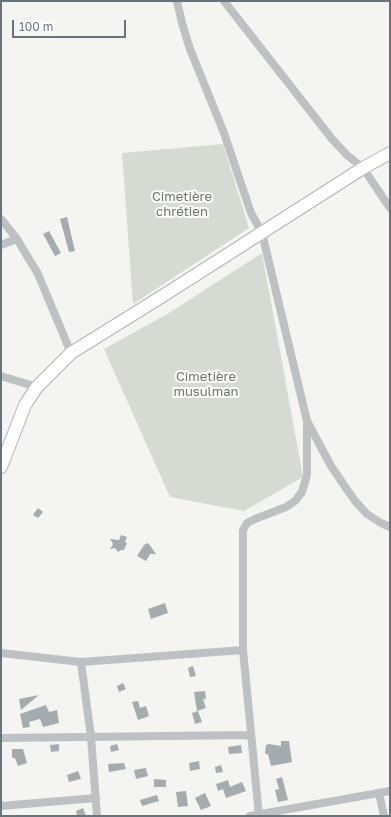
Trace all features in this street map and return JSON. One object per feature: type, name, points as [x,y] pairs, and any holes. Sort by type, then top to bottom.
[{"type":"street","points":[[177,1],[190,49],[224,132],[251,213],[262,232],[307,421],[307,475],[302,492],[295,501],[286,507],[247,523],[243,530],[242,650],[256,816],[390,791]]},
{"type":"street","points":[[224,1],[332,139],[347,155],[363,168],[390,208]]},
{"type":"street","points":[[1,467],[25,405],[37,387],[71,353],[363,168],[390,153]]},
{"type":"street","points":[[1,219],[17,239],[38,274],[71,353]]},
{"type":"street","points":[[1,245],[17,239]]},
{"type":"street","points":[[1,376],[37,387]]},
{"type":"street","points":[[307,421],[331,466],[355,501],[367,514],[390,527]]},
{"type":"street","points":[[1,653],[80,662],[242,650]]},
{"type":"street","points":[[80,662],[91,737],[97,816]]},
{"type":"street","points":[[1,738],[250,735]]},
{"type":"street","points":[[379,793],[384,816]]},
{"type":"street","points":[[1,806],[96,798]]},
{"type":"green space","name":"Cimetière chrétien","points":[[223,144],[249,228],[133,304],[122,153]]},
{"type":"green space","name":"Cimetière musulman","points":[[262,253],[303,477],[244,511],[170,497],[104,349],[169,313]]},
{"type":"building","points":[[67,217],[75,251],[69,252],[60,219]]},
{"type":"building","points":[[49,231],[61,253],[55,256],[43,234]]},
{"type":"building","points":[[38,508],[43,512],[38,518],[33,515]]},
{"type":"building","points":[[121,535],[127,537],[125,542],[127,543],[124,550],[118,552],[115,548],[110,549],[113,544],[110,539],[119,540]]},
{"type":"building","points":[[147,543],[156,554],[150,554],[146,561],[137,556]]},
{"type":"building","points":[[165,603],[168,613],[151,619],[148,609]]},
{"type":"building","points":[[193,666],[196,676],[190,677],[188,668]]},
{"type":"building","points":[[123,683],[126,689],[119,692],[117,686]]},
{"type":"building","points":[[205,691],[206,699],[203,699],[206,708],[197,711],[194,692]]},
{"type":"building","points":[[39,695],[21,710],[19,699]]},
{"type":"building","points":[[138,701],[140,708],[146,706],[149,716],[138,720],[132,702]]},
{"type":"building","points":[[46,705],[49,712],[57,710],[59,723],[43,727],[40,719],[29,722],[30,727],[23,728],[20,714]]},
{"type":"building","points":[[198,711],[202,722],[195,724],[192,713]]},
{"type":"building","points":[[281,741],[289,741],[292,762],[271,766],[268,754],[265,754],[266,745],[281,746]]},
{"type":"building","points":[[59,744],[59,751],[51,752],[50,745]]},
{"type":"building","points":[[117,744],[119,750],[111,752],[110,746]]},
{"type":"building","points":[[241,745],[242,753],[229,754],[228,747]]},
{"type":"building","points":[[12,749],[23,749],[27,763],[18,766],[15,758],[12,758]]},
{"type":"building","points":[[199,761],[200,769],[190,771],[189,763]]},
{"type":"building","points":[[124,763],[126,769],[109,772],[108,764]]},
{"type":"building","points":[[221,765],[223,772],[216,773],[215,767]]},
{"type":"building","points":[[146,768],[148,776],[136,779],[134,770]]},
{"type":"building","points":[[78,771],[81,779],[69,782],[67,775]]},
{"type":"building","points":[[282,777],[288,800],[278,802],[275,790],[279,789],[276,779]]},
{"type":"building","points":[[154,779],[166,780],[166,787],[154,787]]},
{"type":"building","points":[[228,780],[230,787],[242,782],[246,791],[226,798],[223,789],[218,791],[216,784]]},
{"type":"building","points":[[186,791],[188,806],[178,807],[176,792]]},
{"type":"building","points":[[205,793],[211,806],[201,810],[195,798]]},
{"type":"building","points":[[157,795],[159,801],[142,806],[140,800]]},
{"type":"building","points":[[83,808],[86,816],[77,816],[76,811]]}]
